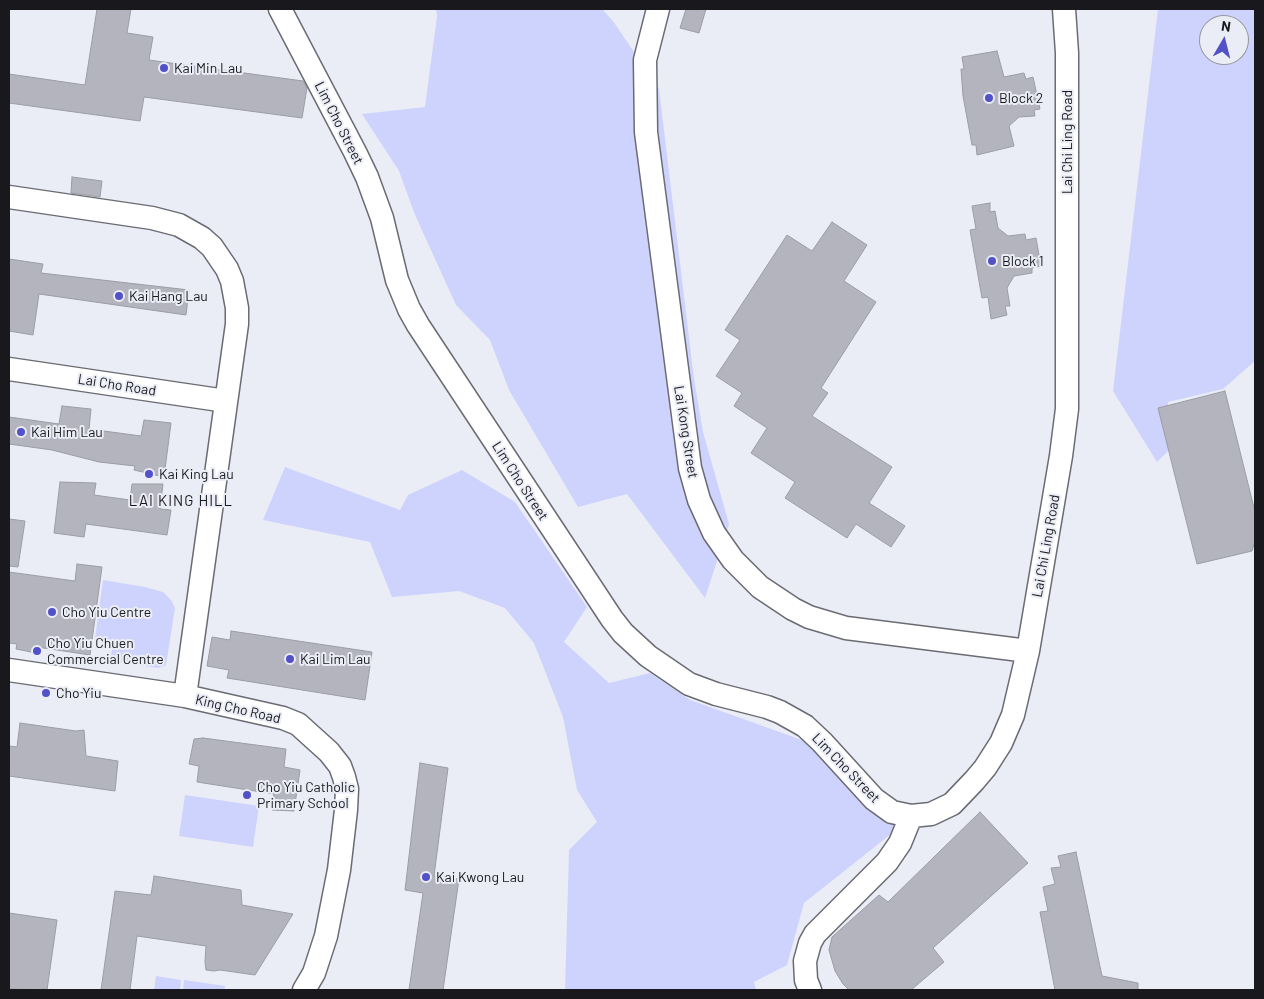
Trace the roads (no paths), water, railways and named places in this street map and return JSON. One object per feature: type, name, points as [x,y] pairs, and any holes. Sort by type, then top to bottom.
[{"type":"street","name":"Lim Cho Street","points":[[280,9],[367,177],[382,218],[397,280],[409,309],[622,632],[648,656],[689,684],[716,694],[767,707],[805,726],[874,799],[892,812],[911,816]]},
{"type":"street","name":"Lai Kong Street","points":[[658,9],[645,60],[646,132],[690,468],[699,500],[714,533],[733,560],[760,587],[793,609],[810,617],[846,628],[1028,650]]},
{"type":"street","name":"Lai Chi Ling Road","points":[[911,816],[931,814],[952,804],[985,768],[1001,743],[1014,715],[1028,650],[1061,456],[1067,409],[1067,63],[1064,9]]},
{"type":"street","points":[[9,197],[165,220],[191,230],[207,242],[220,257],[232,281],[237,308],[237,324],[185,696]]},
{"type":"street","name":"Lai Cho Road","points":[[9,369],[226,401]]},
{"type":"street","name":"King Cho Road","points":[[9,670],[185,696],[283,718],[298,724],[329,752],[340,766],[347,788],[347,799],[339,870],[326,936],[314,972],[304,990]]},
{"type":"street","points":[[810,990],[804,970],[810,943],[823,925],[887,862],[900,843],[911,816]]},
{"type":"place","name":"Kai Min Lau","points":[[164,68]]},
{"type":"place","name":"Block 2","points":[[989,98]]},
{"type":"place","name":"Block 1","points":[[992,261]]},
{"type":"place","name":"Kai Hang Lau","points":[[119,296]]},
{"type":"place","name":"Kai Him Lau","points":[[21,432]]},
{"type":"place","name":"Kai King Lau","points":[[149,474]]},
{"type":"place","name":"Cho Yiu Centre","points":[[52,612]]},
{"type":"place","name":"Cho Yiu Chuen Commercial Centre","points":[[37,651]]},
{"type":"place","name":"Kai Lim Lau","points":[[290,659]]},
{"type":"place","name":"Cho Yiu","points":[[46,693]]},
{"type":"place","name":"Cho Yiu Catholic Primary School","points":[[247,795]]},
{"type":"place","name":"Kai Kwong Lau","points":[[426,877]]},
{"type":"district","name":"LAI KING HILL","points":[[181,501]]}]
